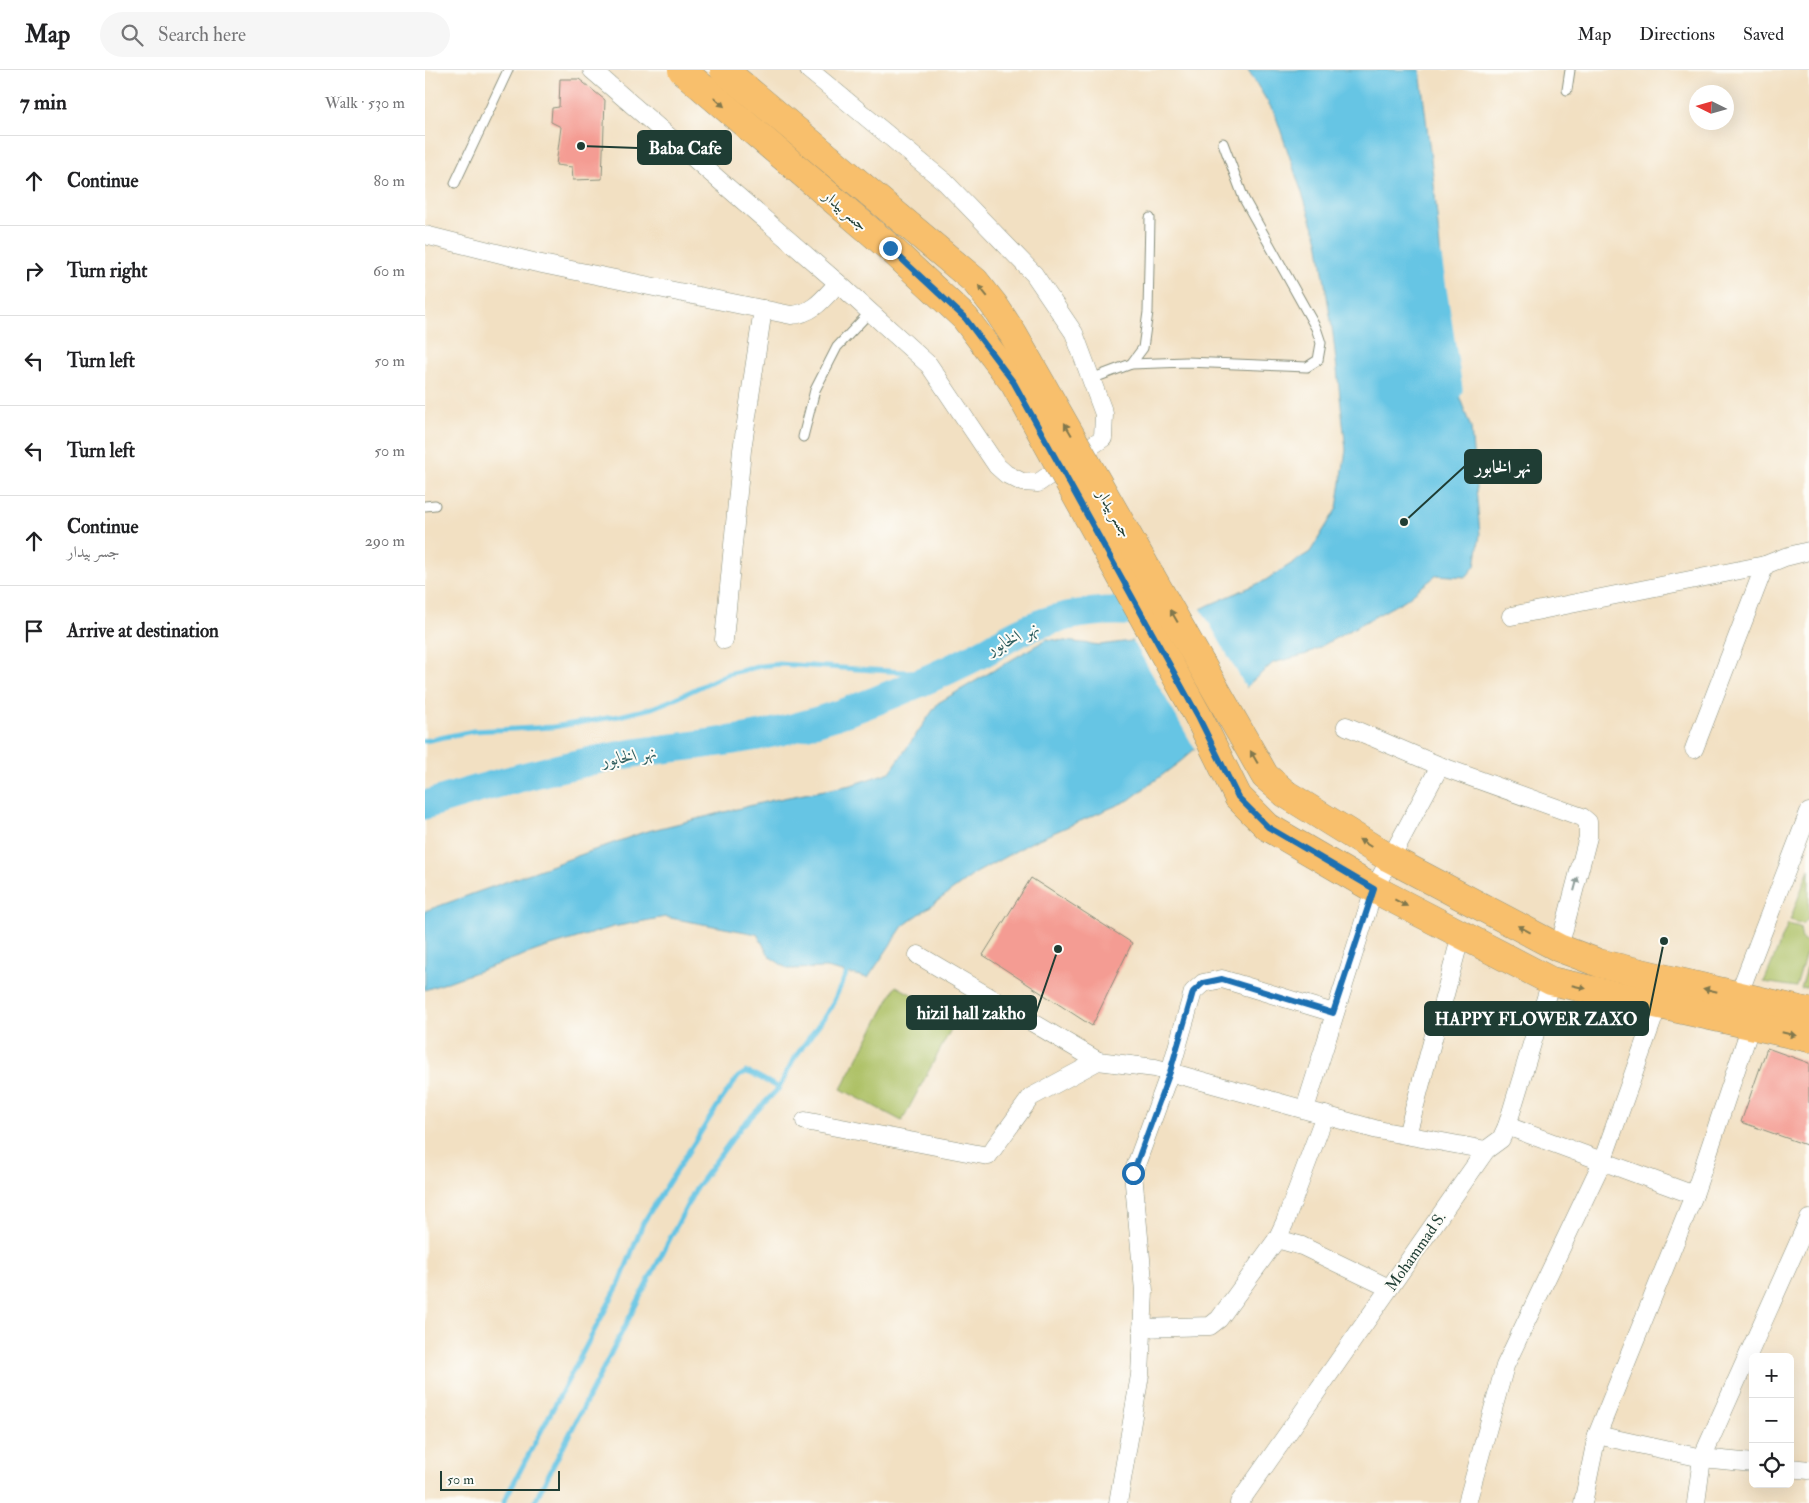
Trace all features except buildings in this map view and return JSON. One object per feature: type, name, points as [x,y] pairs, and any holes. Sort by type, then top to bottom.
[{"type":"main road","name":"جسر بيدار","points":[[682,70],[890,248],[965,318],[1014,383],[1198,716],[1238,797],[1268,827],[1374,889],[1551,981],[1809,1038]]},
{"type":"main road","name":"جسر بيدار","points":[[724,70],[975,281],[1018,342],[1265,776],[1285,794],[1389,858],[1559,948],[1599,963],[1738,996]]},
{"type":"main road","points":[[1738,996],[1784,996],[1809,993]]},
{"type":"main road","points":[[1738,996],[1809,1012]]},
{"type":"street","points":[[592,70],[838,283],[929,365],[997,466],[1022,482],[1038,483],[1103,438],[1104,414],[1074,333],[1034,274],[945,182],[809,70]]},
{"type":"street","points":[[425,235],[537,263],[791,314],[807,312],[820,303],[838,283]]},
{"type":"street","points":[[724,640],[742,450],[763,309]]},
{"type":"street","points":[[1511,616],[1765,565],[1785,557],[1809,551]]},
{"type":"street","points":[[1694,749],[1765,565]]},
{"type":"street","points":[[1346,726],[1440,766],[1582,816],[1588,822],[1588,837],[1559,948]]},
{"type":"street","points":[[1305,1110],[1333,1013],[1374,889],[1440,766]]},
{"type":"street","points":[[1738,996],[1809,812]]},
{"type":"street","points":[[1407,1135],[1461,935]]},
{"type":"street","points":[[918,955],[1098,1061],[1155,1068],[1378,1130],[1486,1150]]},
{"type":"street","points":[[1118,1503],[1140,1375],[1144,1291],[1133,1173],[1170,1072],[1193,992],[1203,983],[1222,979],[1333,1013]]},
{"type":"street","name":"Mohammad S.","points":[[1239,1503],[1486,1150],[1501,1139],[1507,1126],[1551,981]]},
{"type":"street","points":[[1467,1503],[1505,1366],[1602,1162],[1658,1005]]},
{"type":"street","points":[[1583,1503],[1597,1435],[1694,1195],[1751,1025]]},
{"type":"street","points":[[805,1121],[987,1156],[1031,1097],[1098,1061]]},
{"type":"street","points":[[1142,1328],[1210,1326],[1219,1320],[1277,1240],[1325,1115]]},
{"type":"street","points":[[1507,1126],[1694,1195]]},
{"type":"street","points":[[1696,1503],[1702,1458],[1809,1220]]},
{"type":"street","points":[[1277,1240],[1302,1246],[1389,1288]]},
{"type":"street","points":[[1597,1435],[1702,1458],[1749,1463]]},
{"type":"street","points":[[1794,1468],[1809,1470]]},
{"type":"lane","points":[[455,183],[508,70]]},
{"type":"lane","points":[[1567,90],[1570,70]]},
{"type":"lane","points":[[1091,378],[1131,364],[1187,362],[1307,366],[1318,360],[1321,343],[1316,328],[1244,199],[1223,144]]},
{"type":"lane","points":[[1131,364],[1143,348],[1147,321],[1150,218]]},
{"type":"lane","points":[[803,437],[815,390],[837,347],[870,312]]},
{"type":"lane","points":[[425,506],[435,505]]},
{"type":"green space","points":[[1809,869],[1809,918],[1803,924],[1790,920]]},
{"type":"green space","points":[[1788,924],[1800,927],[1802,940],[1809,944],[1796,987],[1764,982]]},
{"type":"green space","points":[[1809,961],[1809,987],[1801,989]]},
{"type":"green space","points":[[896,986],[957,1018],[902,1121],[841,1089]]},
{"type":"water","name":"نهر الخابور","points":[[1248,70],[1420,70],[1434,184],[1443,280],[1427,309],[1471,428],[1480,535],[1475,566],[1466,577],[1437,575],[1405,600],[1307,654],[1273,663],[1248,685],[1222,725],[1181,761],[1129,800],[1032,842],[976,873],[903,926],[868,978],[826,968],[788,969],[770,957],[757,934],[665,917],[613,927],[541,949],[425,990],[425,911],[644,832],[773,800],[851,785],[890,772],[938,703],[1047,639],[1100,645],[1139,640],[1209,605],[1264,581],[1310,552],[1337,508],[1346,450],[1333,334],[1318,240],[1275,114]]},
{"type":"pier","points":[[1200,607],[1248,691],[1223,726],[1196,751],[1132,639],[1138,638]]},
{"type":"waterway","name":"نهر الخابور","points":[[1427,258],[1448,389]]},
{"type":"waterway","name":"نهر الخابور","points":[[425,805],[500,783],[577,764],[628,754],[745,738],[813,723],[863,706],[919,683],[967,661],[1020,632],[1055,619],[1091,612],[1109,611],[1164,615]]},
{"type":"waterway","points":[[425,741],[473,731],[553,727],[619,716],[652,708],[727,674],[761,666],[779,664],[904,672],[943,671]]},
{"type":"waterway","points":[[534,1503],[696,1188],[741,1127],[779,1088],[793,1060],[830,1009],[849,968]]},
{"type":"waterway","points":[[503,1503],[620,1282],[643,1223],[720,1102],[738,1077],[746,1072],[779,1088]]},
{"type":"place","name":"Baba Cafe","points":[[581,146]]},
{"type":"place","name":"نهر الخابور","points":[[1404,522]]},
{"type":"place","name":"HAPPY FLOWER ZAXO","points":[[1664,941]]},
{"type":"place","name":"hizil hall zakho","points":[[1058,949]]},
{"type":"route","points":[[890,248],[965,318],[1014,383],[1198,716],[1238,797],[1268,827],[1374,889],[1333,1013],[1222,979],[1203,983],[1193,992],[1170,1072],[1133,1173]]}]
